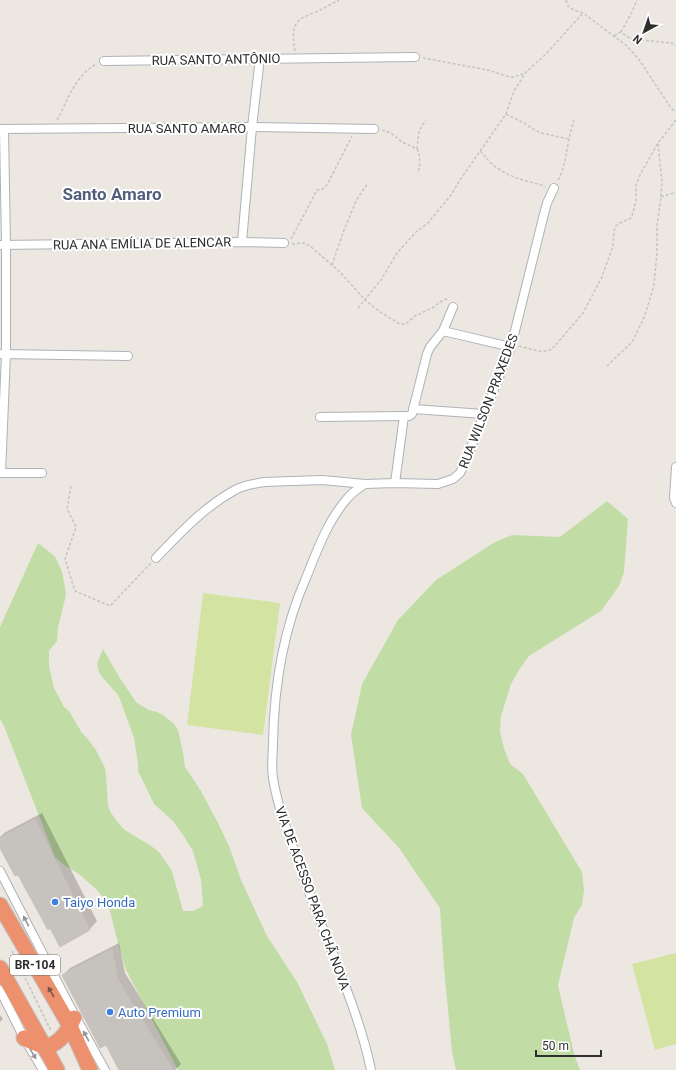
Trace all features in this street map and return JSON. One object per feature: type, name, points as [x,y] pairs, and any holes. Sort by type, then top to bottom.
[{"type":"highway","name":"BR-104","points":[[0,904],[72,1021],[90,1070]]},
{"type":"highway","name":"BR-104","points":[[0,968],[51,1044],[57,1070]]},
{"type":"highway","points":[[24,1038],[51,1044],[72,1021]]},
{"type":"street","points":[[242,242],[252,127],[260,58]]},
{"type":"street","name":"RUA SANTO ANTÔNIO","points":[[104,60],[415,58]]},
{"type":"street","name":"RUA SANTO AMARO","points":[[2,130],[252,127],[374,129]]},
{"type":"street","points":[[2,130],[3,354],[0,473],[42,473]]},
{"type":"street","name":"RUA WILSON PRAXEDES","points":[[156,558],[201,514],[240,488],[264,482],[322,480],[366,484],[438,484],[453,479],[460,473],[512,345],[544,214],[554,188]]},
{"type":"street","name":"RUA ANA EMÍLIA DE ALENCAR","points":[[3,245],[242,242],[284,243]]},
{"type":"street","points":[[320,416],[411,416],[427,354],[430,347],[443,331],[453,307]]},
{"type":"street","points":[[443,331],[512,345]]},
{"type":"street","points":[[3,354],[128,356]]},
{"type":"street","points":[[414,409],[484,414]]},
{"type":"street","points":[[395,483],[404,416]]},
{"type":"street","points":[[675,500],[676,467]]},
{"type":"street","name":"VIA DE ACESSO PARA CHÃ NOVA","points":[[366,484],[346,499],[334,516],[302,585],[295,606],[286,634],[276,688],[272,776],[286,829],[309,894],[351,1001],[371,1070]]},
{"type":"street","points":[[0,871],[72,1021],[105,1070]]},
{"type":"street","points":[[0,990],[24,1038],[43,1070]]},
{"type":"path","points":[[297,59],[294,31],[298,22],[306,16],[339,0]]},
{"type":"path","points":[[566,0],[568,6],[583,13],[627,46],[640,61],[671,108],[676,112]]},
{"type":"path","points":[[615,36],[620,32],[632,12],[637,0]]},
{"type":"path","points":[[415,58],[488,70],[510,77],[519,76],[526,72],[549,51],[583,13]]},
{"type":"path","points":[[620,32],[631,39],[672,43],[676,46]]},
{"type":"path","points":[[53,129],[79,79],[93,66],[104,60]]},
{"type":"path","points":[[358,308],[381,280],[397,253],[416,232],[428,223],[451,195],[506,114],[514,91],[526,72]]},
{"type":"path","points":[[506,114],[541,133],[569,139]]},
{"type":"path","points":[[416,149],[419,131],[426,120]]},
{"type":"path","points":[[480,151],[491,163],[506,174],[554,188],[562,173],[574,120]]},
{"type":"path","points":[[512,345],[538,351],[552,349],[583,313],[601,279],[613,246],[614,231],[616,226],[620,222],[631,218],[632,216],[636,202],[636,185],[641,172],[658,143],[676,120]]},
{"type":"path","points":[[355,128],[327,185],[324,189],[317,190],[288,244],[304,243],[310,246],[340,272],[365,300],[380,312],[400,324],[404,324],[415,316],[434,307],[446,299],[453,303],[453,307]]},
{"type":"path","points":[[374,129],[391,133],[402,142],[416,149],[420,159],[418,173]]},
{"type":"path","points":[[607,366],[632,342],[644,318],[654,285],[657,252],[657,225],[661,197],[662,171],[658,143]]},
{"type":"path","points":[[332,265],[357,199],[368,183]]},
{"type":"path","points":[[661,197],[676,192]]},
{"type":"path","points":[[71,486],[68,509],[76,527],[65,559],[75,591],[110,606],[156,558]]},
{"type":"path","points":[[10,947],[51,1044]]},
{"type":"green space","points":[[607,501],[628,519],[624,572],[619,586],[601,611],[529,656],[511,684],[501,716],[500,732],[510,764],[523,774],[582,872],[584,890],[582,905],[574,918],[558,985],[574,1054],[580,1070],[456,1070],[452,1052],[440,908],[399,848],[362,808],[351,735],[362,684],[398,620],[436,580],[495,542],[512,535],[560,537]]},
{"type":"green space","points":[[38,543],[56,558],[62,572],[66,593],[58,627],[57,641],[49,651],[49,666],[54,688],[64,707],[69,711],[82,733],[96,750],[105,768],[108,806],[111,813],[125,830],[151,846],[162,856],[172,871],[183,911],[193,911],[203,906],[201,880],[193,851],[173,821],[154,804],[138,771],[134,738],[121,702],[118,695],[99,672],[97,664],[103,649],[121,680],[137,703],[149,710],[163,715],[174,724],[178,730],[185,767],[201,791],[218,823],[229,846],[241,880],[267,936],[297,982],[327,1044],[335,1070],[178,1070],[126,970],[106,901],[96,889],[79,874],[64,865],[55,857],[0,719],[0,627]]},
{"type":"green space","points":[[203,593],[280,603],[263,735],[187,725]]},
{"type":"green space","points":[[676,953],[676,1044],[655,1050],[632,964]]},
{"type":"building","name":"Taiyo Honda","points":[[35,819],[90,930],[60,947],[50,928],[48,930],[18,875],[15,876],[0,848],[0,838]]},
{"type":"building","name":"Auto Premium","points":[[112,949],[118,980],[173,1070],[119,1070],[106,1045],[100,1048],[62,975]]},
{"type":"place","name":"Taiyo Honda","points":[[55,902]]},
{"type":"place","name":"Auto Premium","points":[[110,1012]]},
{"type":"district","name":"Santo Amaro","points":[[112,194]]}]
